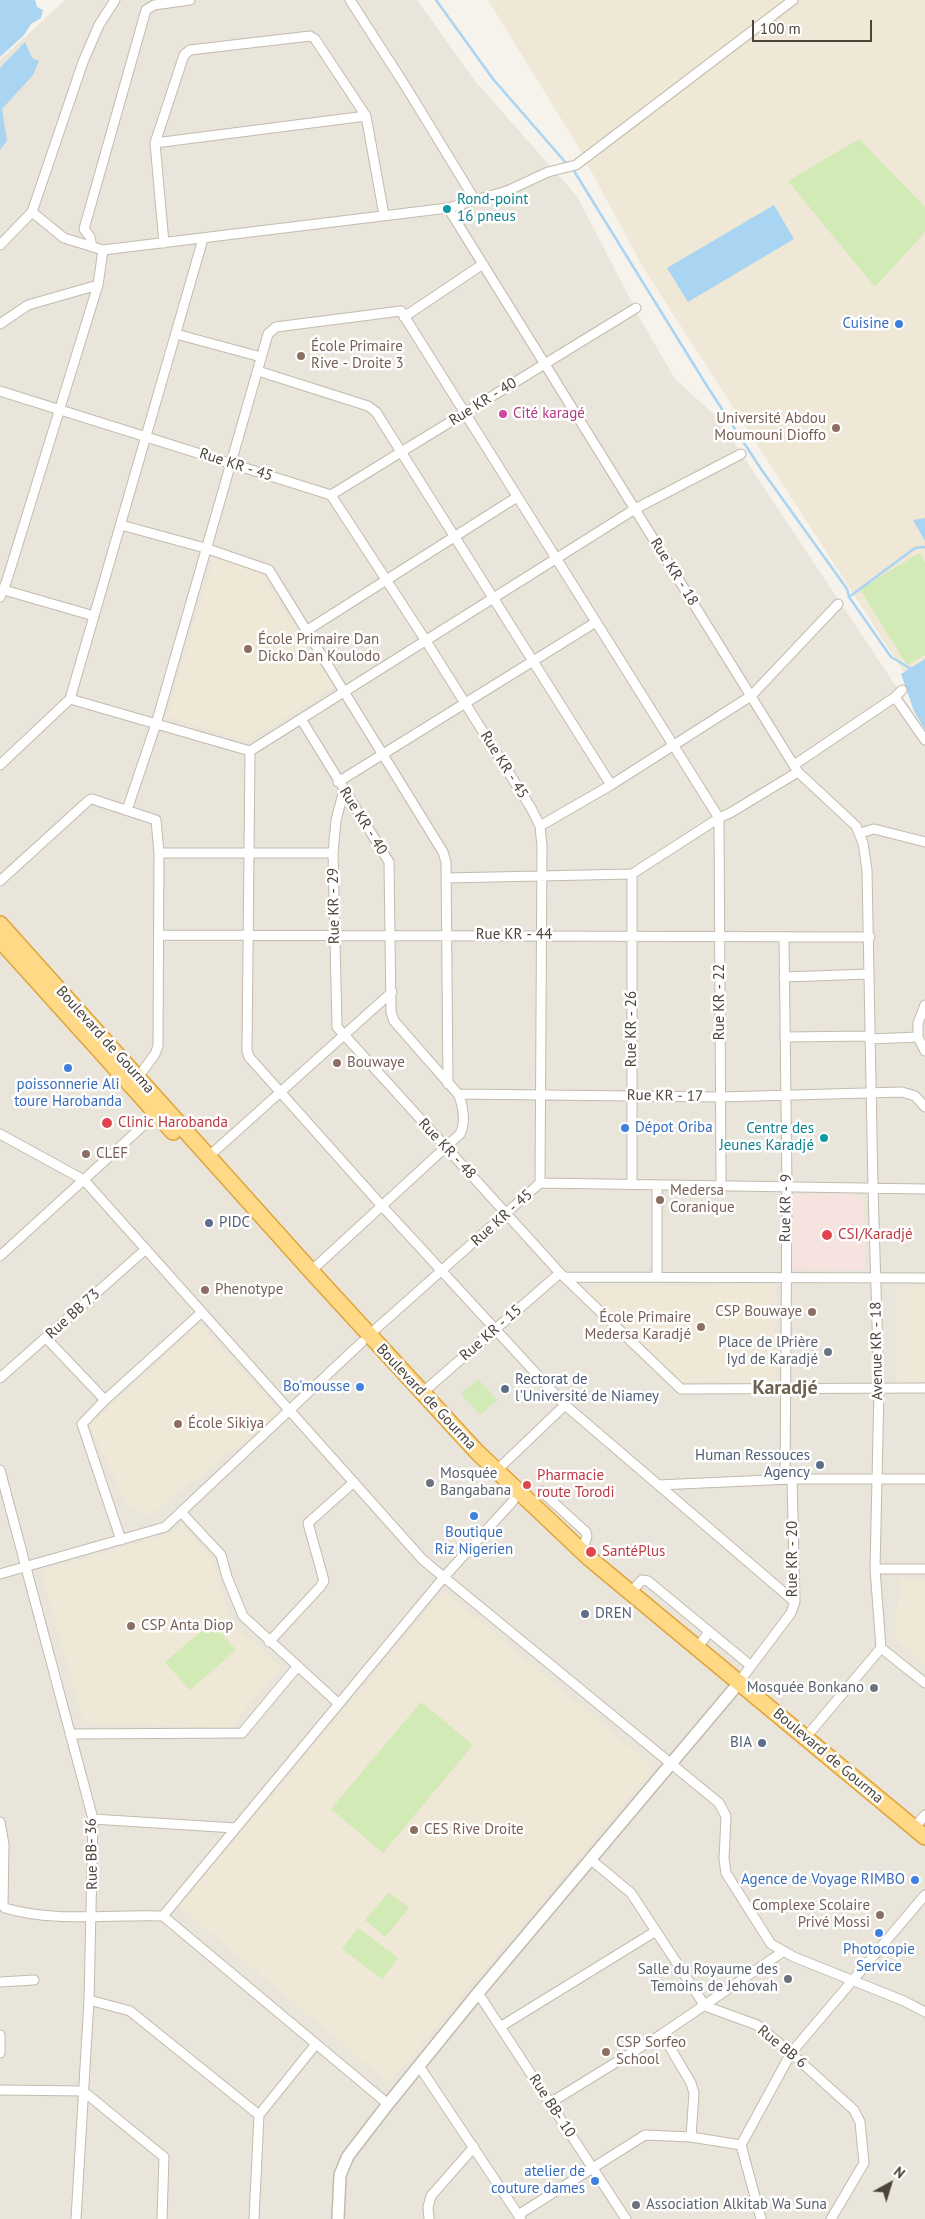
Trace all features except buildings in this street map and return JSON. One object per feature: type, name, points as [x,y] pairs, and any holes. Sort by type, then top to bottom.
[{"type":"highway","name":"Boulevard de Gourma","points":[[0,924],[139,1076],[208,1157],[311,1270],[366,1339],[422,1393],[496,1471],[582,1552],[697,1648],[736,1686],[806,1737],[920,1832]]},
{"type":"highway","name":"Boulevard de Gourma","points":[[0,940],[157,1114],[366,1339],[471,1459],[513,1501],[556,1542],[736,1686],[925,1849]]},
{"type":"street","points":[[0,245],[32,212],[83,62],[99,26],[115,0]]},
{"type":"street","points":[[92,247],[90,238],[84,228],[146,10],[154,5],[190,0]]},
{"type":"street","points":[[350,0],[475,200]]},
{"type":"street","points":[[32,212],[64,238],[103,250],[448,208],[507,191],[548,172],[576,165],[793,0]]},
{"type":"street","points":[[164,243],[155,143],[184,55],[190,50],[312,37],[366,116],[384,216]]},
{"type":"street","points":[[155,143],[366,116]]},
{"type":"street","name":"Rue KR - 18","points":[[448,208],[796,768],[856,826],[860,833]]},
{"type":"street","points":[[0,765],[70,699],[204,239]]},
{"type":"street","points":[[94,616],[3,587],[98,285],[103,250]]},
{"type":"street","points":[[404,317],[483,264]]},
{"type":"street","points":[[0,324],[28,305],[98,285]]},
{"type":"street","name":"Rue KR - 40","points":[[331,495],[636,308]]},
{"type":"street","points":[[127,810],[156,724],[268,334],[276,327],[401,311],[719,818]]},
{"type":"street","points":[[176,334],[261,357]]},
{"type":"street","points":[[258,371],[373,409],[611,785]]},
{"type":"street","name":"Rue KR - 45","points":[[0,391],[60,408],[331,495],[526,800],[540,826],[542,836],[540,1183],[366,1339],[165,1527],[0,1574]]},
{"type":"street","points":[[70,699],[250,751],[635,509],[741,454]]},
{"type":"street","points":[[306,630],[517,497]]},
{"type":"street","points":[[121,525],[206,548],[267,568],[444,852],[446,862],[448,1084]]},
{"type":"street","points":[[540,826],[611,785],[751,696],[838,604]]},
{"type":"street","points":[[338,782],[596,622]]},
{"type":"street","points":[[446,878],[632,874],[719,818],[730,814],[898,694],[925,740]]},
{"type":"street","name":"Rue KR - 40","points":[[302,719],[338,782],[389,862],[391,1012],[394,1021],[458,1094]]},
{"type":"street","points":[[250,751],[247,1051],[252,1061],[565,1405],[795,1602]]},
{"type":"street","name":"Rue KR - 29","points":[[335,1024],[336,934],[333,854],[336,820],[344,790]]},
{"type":"street","points":[[0,881],[92,799],[156,820],[159,853],[158,1046],[155,1054],[139,1076]]},
{"type":"street","name":"Rue KR - 22","points":[[719,818],[721,1186]]},
{"type":"street","points":[[870,937],[867,870],[860,833],[874,829],[925,842]]},
{"type":"street","points":[[159,853],[333,854]]},
{"type":"street","name":"Rue KR - 26","points":[[632,874],[632,1184]]},
{"type":"street","name":"Rue KR - 44","points":[[159,935],[870,937]]},
{"type":"street","name":"Rue KR - 9","points":[[784,937],[787,1187],[785,1388],[789,1479]]},
{"type":"street","name":"Avenue KR - 18","points":[[870,937],[869,1038],[879,1389],[875,1569],[881,1648]]},
{"type":"street","points":[[784,977],[869,974]]},
{"type":"street","points":[[208,1157],[392,992]]},
{"type":"street","points":[[925,1005],[918,1023],[918,1037],[925,1051]]},
{"type":"street","name":"Rue KR - 48","points":[[335,1024],[562,1275],[681,1389],[925,1388]]},
{"type":"street","points":[[785,1037],[918,1037]]},
{"type":"street","name":"Rue KR - 17","points":[[458,1094],[720,1097],[872,1092],[910,1093],[925,1107]]},
{"type":"street","points":[[311,1270],[462,1132],[462,1106],[458,1094]]},
{"type":"street","points":[[0,1256],[157,1114]]},
{"type":"street","points":[[0,1134],[84,1180],[424,1560],[724,1808],[726,1816],[724,1859],[726,1874],[771,1944],[925,2012]]},
{"type":"street","points":[[540,1183],[925,1189]]},
{"type":"street","points":[[657,1185],[657,1276]]},
{"type":"street","name":"Rue BB 73","points":[[0,1378],[146,1249]]},
{"type":"street","points":[[562,1275],[925,1278]]},
{"type":"street","name":"Rue KR - 15","points":[[422,1393],[562,1275]]},
{"type":"street","points":[[121,1540],[82,1426],[105,1400],[202,1312]]},
{"type":"street","points":[[46,1338],[105,1400]]},
{"type":"street","points":[[496,1471],[565,1405]]},
{"type":"street","name":"Rue BB- 36","points":[[0,1470],[93,1819],[89,2000],[76,2219]]},
{"type":"street","points":[[658,1485],[789,1479],[925,1479]]},
{"type":"street","name":"Rue KR - 20","points":[[736,1686],[790,1613],[795,1602],[789,1479]]},
{"type":"street","points":[[269,1642],[320,1587],[324,1580],[308,1523],[354,1482]]},
{"type":"street","points":[[541,1491],[586,1532],[587,1536],[582,1552]]},
{"type":"street","points":[[163,1916],[444,1577],[513,1501]]},
{"type":"street","points":[[182,1512],[221,1555],[227,1577],[243,1616],[269,1642],[339,1704]]},
{"type":"street","points":[[875,1569],[925,1569]]},
{"type":"street","points":[[630,1593],[642,1580],[648,1581],[751,1666]]},
{"type":"street","points":[[697,1648],[709,1632]]},
{"type":"street","points":[[806,1737],[881,1648],[925,1683]]},
{"type":"street","points":[[70,1734],[242,1733],[297,1667]]},
{"type":"street","points":[[338,2219],[340,2175],[344,2165],[388,2104],[590,1858],[672,1764],[736,1686]]},
{"type":"street","points":[[920,1832],[925,1815]]},
{"type":"street","points":[[93,1819],[235,1828]]},
{"type":"street","points":[[0,1822],[4,1907],[54,1917],[92,1915],[163,1916],[388,2104]]},
{"type":"street","points":[[590,1858],[631,1893],[705,2006]]},
{"type":"street","points":[[761,2219],[741,2146],[791,2053],[925,1895]]},
{"type":"street","points":[[500,2028],[656,1931]]},
{"type":"street","points":[[550,2103],[662,2034],[784,1951]]},
{"type":"street","points":[[0,1982],[34,1980]]},
{"type":"street","name":"Rue BB- 10","points":[[478,1993],[626,2219]]},
{"type":"street","points":[[89,2000],[130,2011],[259,2115]]},
{"type":"street","name":"Rue BB 6","points":[[705,2006],[749,2021],[791,2053],[845,2099],[854,2110],[860,2122],[864,2163],[831,2219]]},
{"type":"street","points":[[662,2034],[691,2082],[694,2093],[691,2137]]},
{"type":"street","points":[[0,2035],[0,2053]]},
{"type":"street","points":[[254,2219],[259,2115],[316,2044]]},
{"type":"street","points":[[419,2066],[519,2217],[645,2135],[691,2137],[741,2146]]},
{"type":"street","points":[[0,2090],[83,2091],[164,2158],[162,2219]]},
{"type":"street","points":[[429,2219],[428,2207],[432,2196],[474,2147]]},
{"type":"shaded area","points":[[65,0],[417,0],[475,81],[577,196],[642,322],[675,379],[717,417],[925,730],[925,2219],[0,2219],[0,60]]},
{"type":"shaded area","name":"Université Abdou Moumouni Dioffo","points":[[488,0],[925,0],[925,705],[644,269],[576,143]]},
{"type":"shaded area","points":[[214,557],[258,571],[334,687],[247,741],[171,718],[168,714]]},
{"type":"shaded area","name":"CSI/Karadjé","points":[[855,1193],[864,1202],[865,1270],[790,1269],[791,1194]]},
{"type":"shaded area","name":"École Primaire Medersa Karadjé","points":[[775,1285],[775,1382],[681,1382],[587,1293],[592,1287]]},
{"type":"shaded area","points":[[897,1286],[925,1286],[925,1382],[897,1383]]},
{"type":"shaded area","points":[[200,1324],[280,1412],[149,1516],[128,1506],[89,1425]]},
{"type":"shaded area","points":[[182,1524],[212,1557],[232,1624],[281,1667],[230,1728],[84,1723],[41,1571],[170,1534]]},
{"type":"shaded area","points":[[901,1579],[925,1579],[925,1664],[894,1638]]},
{"type":"shaded area","points":[[444,1591],[654,1768],[389,2083],[179,1906]]},
{"type":"green space","points":[[859,139],[925,207],[925,232],[875,287],[788,181]]},
{"type":"green space","points":[[919,553],[925,562],[925,655],[907,665],[860,589]]},
{"type":"green space","points":[[478,1379],[497,1400],[480,1415],[461,1394]]},
{"type":"green space","points":[[212,1622],[236,1650],[190,1690],[165,1662]]},
{"type":"green space","points":[[421,1702],[473,1745],[383,1853],[331,1809]]},
{"type":"green space","points":[[389,1892],[409,1908],[385,1937],[365,1920]]},
{"type":"green space","points":[[358,1928],[398,1958],[382,1979],[342,1949]]},
{"type":"water","points":[[0,0],[35,0],[37,7],[43,10],[41,18],[31,24],[24,35],[0,57]]},
{"type":"water","points":[[25,42],[32,58],[39,61],[33,75],[2,109],[7,141],[0,150],[0,68]]},
{"type":"water","points":[[774,205],[794,239],[688,302],[667,268]]},
{"type":"water","points":[[925,518],[925,541],[913,520]]},
{"type":"water","points":[[925,659],[925,730],[914,711],[901,674]]},
{"type":"waterway","points":[[436,0],[493,79],[566,163]]},
{"type":"waterway","points":[[574,171],[707,386],[761,469],[847,589],[849,597],[891,657],[913,670]]},
{"type":"waterway","points":[[849,597],[915,548],[925,547]]},
{"type":"place","name":"Rond-point 16 pneus","points":[[447,209]]},
{"type":"place","name":"Cuisine","points":[[899,324]]},
{"type":"place","name":"École Primaire Rive - Droite 3","points":[[301,356]]},
{"type":"place","name":"Cité karagé","points":[[503,414]]},
{"type":"place","name":"Université Abdou Moumouni Dioffo","points":[[836,428]]},
{"type":"place","name":"École Primaire Dan Dicko Dan Koulodo","points":[[248,649]]},
{"type":"place","name":"Bouwaye","points":[[337,1063]]},
{"type":"place","name":"poissonnerie Ali toure Harobanda","points":[[68,1068]]},
{"type":"place","name":"Clinic Harobanda","points":[[107,1123]]},
{"type":"place","name":"Dépot Oriba","points":[[625,1128]]},
{"type":"place","name":"Centre des Jeunes Karadjé","points":[[824,1138]]},
{"type":"place","name":"CLEF","points":[[86,1154]]},
{"type":"place","name":"Medersa Coranique","points":[[660,1200]]},
{"type":"place","name":"PIDC","points":[[209,1223]]},
{"type":"place","name":"CSI/Karadjé","points":[[827,1235]]},
{"type":"place","name":"Phenotype","points":[[205,1290]]},
{"type":"place","name":"CSP Bouwaye","points":[[812,1312]]},
{"type":"place","name":"École Primaire Medersa Karadjé","points":[[701,1327]]},
{"type":"place","name":"Place de lPrière Iyd de Karadjé","points":[[828,1352]]},
{"type":"place","name":"Bo'mousse","points":[[360,1387]]},
{"type":"place","name":"Rectorat de l'Université de Niamey","points":[[505,1389]]},
{"type":"place","name":"École Sikiya","points":[[178,1424]]},
{"type":"place","name":"Human Ressouces Agency","points":[[820,1465]]},
{"type":"place","name":"Mosquée Bangabana","points":[[430,1483]]},
{"type":"place","name":"Pharmacie route Torodi","points":[[527,1485]]},
{"type":"place","name":"Boutique Riz Nigerien","points":[[474,1516]]},
{"type":"place","name":"SantéPlus","points":[[591,1552]]},
{"type":"place","name":"DREN","points":[[585,1614]]},
{"type":"place","name":"CSP Anta Diop","points":[[131,1626]]},
{"type":"place","name":"Mosquée Bonkano","points":[[874,1688]]},
{"type":"place","name":"BIA","points":[[762,1743]]},
{"type":"place","name":"CES Rive Droite","points":[[414,1830]]},
{"type":"place","name":"Agence de Voyage RIMBO","points":[[915,1880]]},
{"type":"place","name":"Complexe Scolaire Privé Mossi","points":[[880,1915]]},
{"type":"place","name":"Photocopie Service","points":[[879,1933]]},
{"type":"place","name":"Salle du Royaume des Temoins de Jehovah","points":[[788,1979]]},
{"type":"place","name":"CSP Sorfeo School","points":[[606,2052]]},
{"type":"place","name":"atelier de couture dames","points":[[595,2181]]},
{"type":"place","name":"Association Alkitab Wa Suna","points":[[636,2205]]},
{"type":"district","name":"Karadjé","points":[[785,1388]]}]
